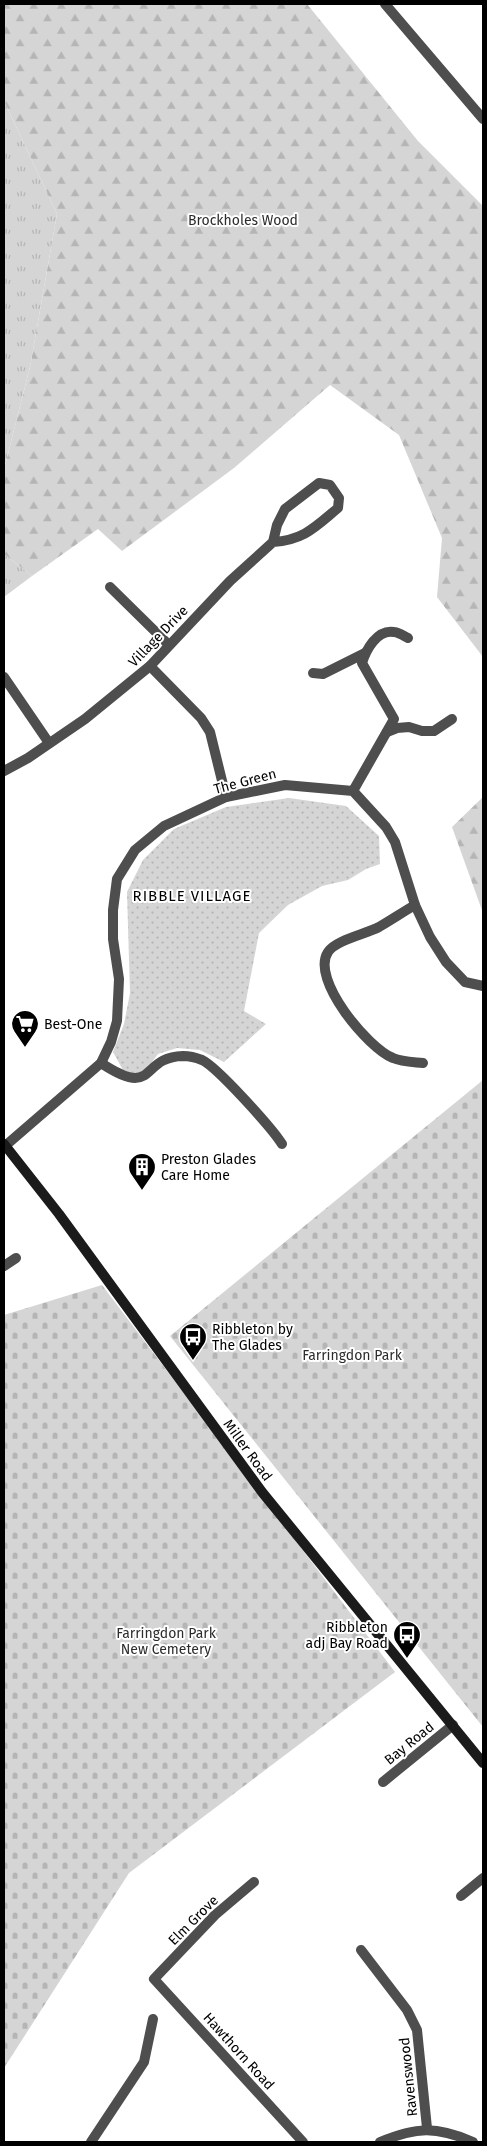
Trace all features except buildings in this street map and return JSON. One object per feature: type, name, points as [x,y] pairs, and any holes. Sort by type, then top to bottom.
[{"type":"street","points":[[385,4],[483,120]]},
{"type":"street","name":"Village Drive","points":[[4,771],[85,719],[150,666],[230,581],[273,542],[285,509],[319,483],[330,485],[339,498],[338,508],[304,536],[291,541],[273,542]]},
{"type":"street","points":[[110,587],[169,645]]},
{"type":"street","points":[[408,638],[392,631],[374,640],[365,653],[362,663],[394,719],[353,792],[386,827],[395,842],[415,905],[430,937],[446,962],[465,982],[483,986]]},
{"type":"street","points":[[313,673],[323,674],[365,653]]},
{"type":"street","points":[[150,666],[201,718],[210,732],[226,797]]},
{"type":"street","points":[[4,677],[49,743]]},
{"type":"street","points":[[387,732],[397,728],[409,727],[422,731],[434,731],[452,718]]},
{"type":"street","name":"The Green","points":[[4,1145],[101,1063],[111,1042],[117,1021],[119,979],[113,939],[113,910],[117,879],[135,850],[164,826],[226,797],[286,785],[353,792]]},
{"type":"street","points":[[415,905],[378,927],[339,943],[328,952],[324,970],[330,988],[362,1033],[379,1049],[393,1058],[423,1063]]},
{"type":"street","points":[[101,1063],[120,1075],[134,1080],[147,1075],[156,1064],[171,1059],[184,1056],[202,1061],[220,1074],[274,1130],[282,1144]]},
{"type":"street","name":"Miller Road","points":[[4,1145],[59,1214],[262,1492],[483,1762]]},
{"type":"street","points":[[4,1266],[16,1258]]},
{"type":"street","name":"Bay Road","points":[[383,1782],[453,1725]]},
{"type":"street","points":[[461,1896],[483,1878]]},
{"type":"street","name":"Elm Grove","points":[[154,1979],[215,1915],[254,1882]]},
{"type":"street","name":"Ravenswood","points":[[361,1950],[407,2010],[417,2030],[428,2128]]},
{"type":"street","name":"Hawthorn Road","points":[[154,1979],[303,2142]]},
{"type":"street","points":[[91,2142],[144,2062],[153,2019]]},
{"type":"street","points":[[380,2142],[396,2135],[428,2128],[473,2142]]},
{"type":"green space","name":"Brockholes Wood","points":[[4,4],[307,4],[418,141],[483,206],[483,657],[437,597],[442,538],[399,435],[330,385],[234,468],[122,551],[98,529],[32,576],[4,554],[4,469],[30,367],[57,214],[5,103]]},
{"type":"green space","points":[[4,81],[5,103],[57,214],[30,367],[4,469]]},
{"type":"green space","points":[[4,554],[32,576],[4,597]]},
{"type":"green space","points":[[483,797],[483,913],[452,827]]},
{"type":"green space","points":[[289,798],[346,806],[379,836],[380,864],[366,869],[348,880],[322,886],[288,905],[259,933],[244,1011],[266,1024],[224,1062],[200,1050],[177,1048],[158,1054],[148,1067],[136,1075],[123,1070],[113,1052],[124,1024],[130,993],[127,892],[143,860],[174,829],[226,807]]},
{"type":"green space","name":"Farringdon Park","points":[[483,1080],[483,1727],[170,1336]]},
{"type":"green space","name":"Farringdon Park New Cemetery","points":[[102,1285],[395,1672],[129,1873],[4,2068],[4,1315]]},
{"type":"place","name":"Best-One","points":[[25,1048]]},
{"type":"place","name":"Preston Glades Care Home","points":[[142,1191]]},
{"type":"place","name":"Ribbleton by The Glades","points":[[193,1361]]},
{"type":"place","name":"Ribbleton adj Bay Road","points":[[407,1659]]},
{"type":"district","name":"RIBBLE VILLAGE","points":[[192,896]]}]
